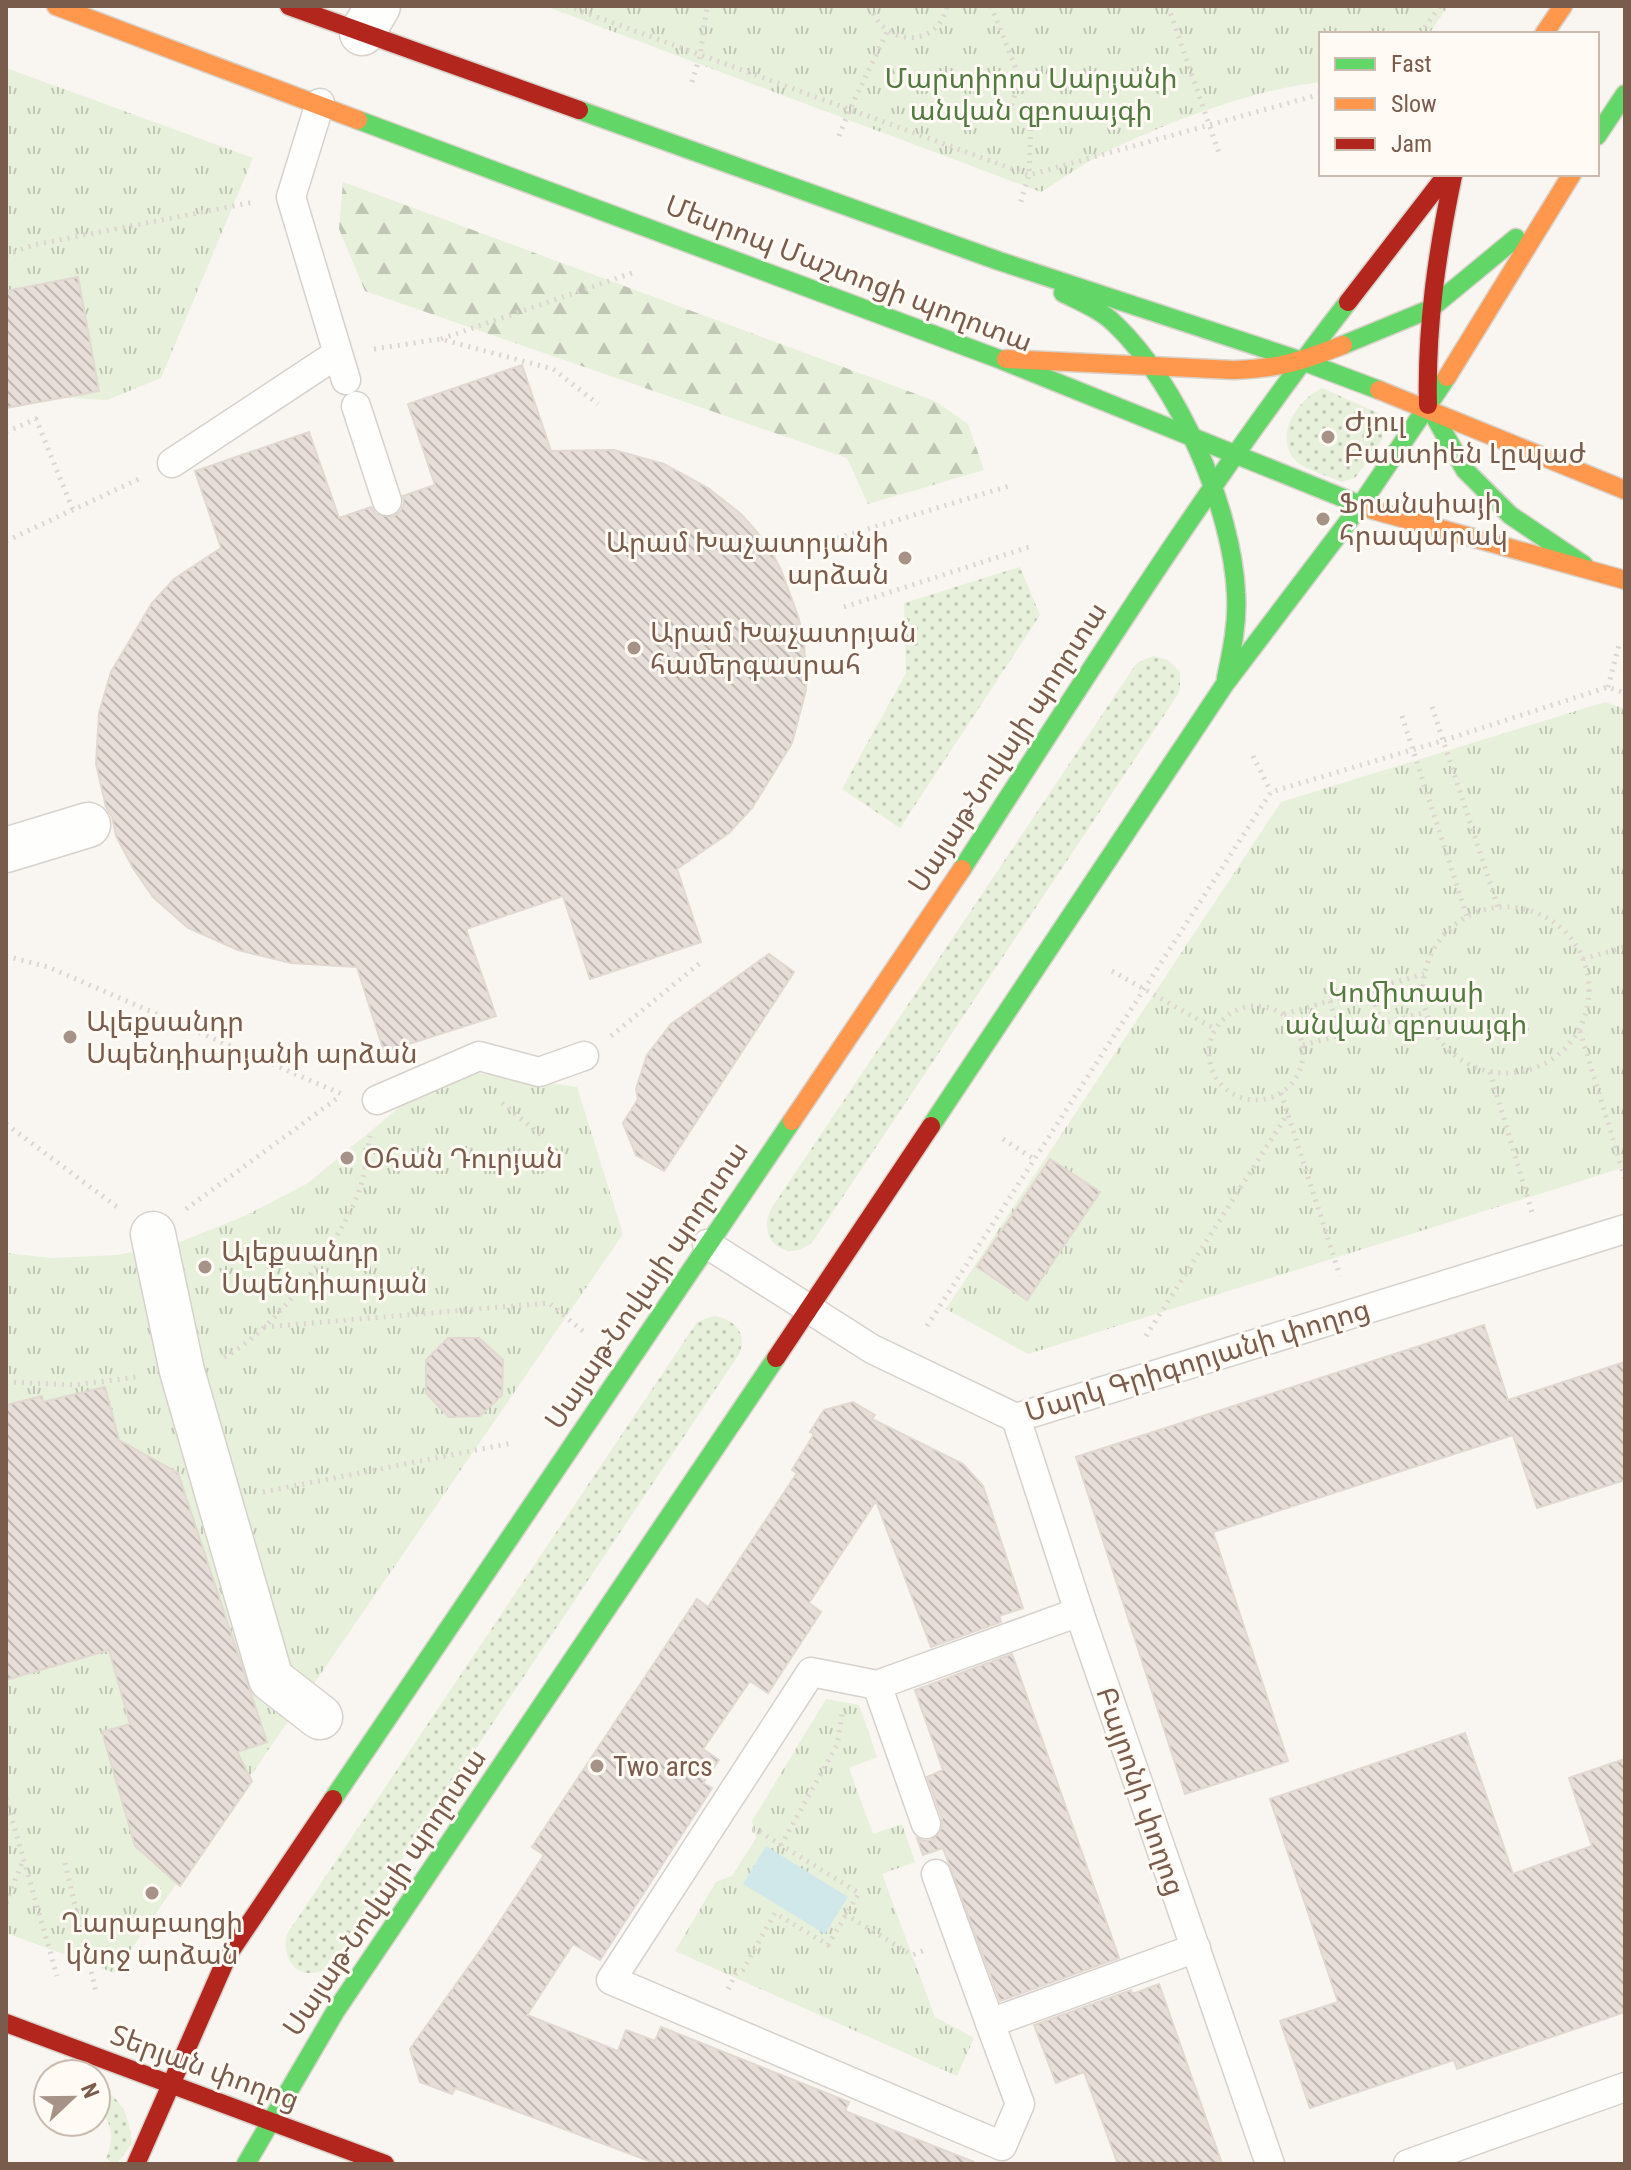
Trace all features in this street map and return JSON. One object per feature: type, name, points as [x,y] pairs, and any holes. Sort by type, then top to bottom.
[{"type":"main road","name":"Մեսրոպ Մաշտոցի պողոտա","points":[[56,6],[999,359],[1360,506],[1625,580]]},
{"type":"main road","name":"Մեսրոպ Մաշտոցի պողոտա","points":[[289,6],[370,19],[999,261],[1302,361],[1428,408],[1625,490]]},
{"type":"main road","points":[[1545,32],[1563,6]]},
{"type":"main road","points":[[1599,133],[1625,94]]},
{"type":"main road","points":[[1238,457],[1302,361],[1445,176]]},
{"type":"main road","points":[[1454,176],[1439,241],[1430,309],[1428,408],[1465,470],[1510,515],[1597,573]]},
{"type":"main road","points":[[1360,506],[1428,408],[1571,176]]},
{"type":"main road","points":[[999,359],[1234,370],[1271,369],[1302,361],[1430,309],[1497,257],[1556,198]]},
{"type":"main road","points":[[999,261],[1113,321],[1150,365],[1189,434],[1213,490],[1235,582],[1236,630],[1225,684]]},
{"type":"main road","name":"Սայաթ-Նովայի պողոտա","points":[[136,2164],[228,1955],[951,886],[1123,620],[1238,457]]},
{"type":"main road","name":"Սայաթ-Նովայի պողոտա","points":[[246,2164],[344,1998],[809,1309],[1225,684],[1360,506]]},
{"type":"main road","name":"Տերյան փողոց","points":[[6,2023],[385,2164]]},
{"type":"street","points":[[6,850],[88,825]]},
{"type":"street","points":[[153,1234],[182,1371],[271,1679],[320,1717]]},
{"type":"lane","points":[[320,103],[291,197],[337,354],[387,501]]},
{"type":"lane","points":[[172,463],[337,354]]},
{"type":"lane","points":[[377,1100],[479,1056],[539,1072],[584,1056]]},
{"type":"lane","name":"Մարկ Գրիգորյանի փողոց","points":[[707,1244],[872,1349],[1016,1418],[1625,1229]]},
{"type":"lane","name":"Բայրոնի փողոց","points":[[1016,1418],[1079,1612],[1270,2164]]},
{"type":"lane","points":[[936,1874],[1020,2104],[1002,2146],[611,1980],[811,1672],[877,1685],[1079,1612]]},
{"type":"lane","points":[[877,1685],[926,1824]]},
{"type":"lane","points":[[990,2023],[1196,1948]]},
{"type":"lane","points":[[1408,2164],[1625,2087]]},
{"type":"path","points":[[567,6],[1029,175],[1319,95]]},
{"type":"path","points":[[692,82],[700,56],[707,6]]},
{"type":"path","points":[[870,6],[873,16],[887,32],[901,38],[918,37],[930,32],[939,24],[947,6]]},
{"type":"path","points":[[991,6],[1020,79],[1010,110],[1031,119],[1029,175],[1020,204]]},
{"type":"path","points":[[1168,6],[1220,156]]},
{"type":"path","points":[[1421,32],[1440,6]]},
{"type":"path","points":[[839,136],[887,32]]},
{"type":"path","points":[[6,255],[33,245],[223,206],[291,197]]},
{"type":"path","points":[[337,354],[440,339],[644,269]]},
{"type":"path","points":[[440,339],[553,369],[598,404]]},
{"type":"path","points":[[6,432],[36,419],[73,510]]},
{"type":"path","points":[[6,541],[172,463]]},
{"type":"path","points":[[822,543],[1009,486]]},
{"type":"path","points":[[844,607],[1029,547]]},
{"type":"path","points":[[1608,687],[1619,645]]},
{"type":"path","points":[[927,1326],[1271,792],[1608,687],[1625,693]]},
{"type":"path","points":[[1432,707],[1498,907]]},
{"type":"path","points":[[1402,716],[1467,917]]},
{"type":"path","points":[[1253,756],[1271,792]]},
{"type":"path","points":[[1498,907],[1525,909],[1549,919],[1569,936],[1583,959],[1589,983],[1588,1007],[1579,1030],[1563,1050],[1542,1065],[1516,1073],[1490,1072],[1468,1064],[1450,1051],[1435,1033],[1426,1012],[1424,974],[1433,951],[1448,931],[1467,917],[1498,907]]},
{"type":"path","points":[[1583,959],[1625,947]]},
{"type":"path","points":[[6,956],[48,967],[341,1095],[377,1100],[361,1185],[342,1227],[302,1288],[263,1327],[227,1356],[182,1371],[75,1385],[6,1382]]},
{"type":"path","points":[[628,1024],[700,963]]},
{"type":"path","points":[[1112,971],[1215,1029]]},
{"type":"path","points":[[1283,1014],[1424,974]]},
{"type":"path","points":[[1372,989],[1380,1024]]},
{"type":"path","points":[[1330,1001],[1340,1035]]},
{"type":"path","points":[[1253,1005],[1269,1007],[1283,1014],[1292,1022],[1303,1045],[1300,1072],[1281,1093],[1259,1100],[1233,1094],[1213,1072],[1209,1058],[1215,1029],[1238,1009],[1253,1005]]},
{"type":"path","points":[[1303,1045],[1426,1012]]},
{"type":"path","points":[[1579,1030],[1625,1179]]},
{"type":"path","points":[[1490,1072],[1533,1216]]},
{"type":"path","points":[[1281,1093],[1340,1276]]},
{"type":"path","points":[[6,1124],[153,1234],[341,1095]]},
{"type":"path","points":[[1146,1336],[1288,1113]]},
{"type":"path","points":[[1003,1139],[1034,1159]]},
{"type":"path","points":[[263,1327],[549,1303],[584,1332]]},
{"type":"path","points":[[219,1501],[512,1443]]},
{"type":"path","points":[[781,1845],[837,1745],[843,1707]]},
{"type":"path","points":[[6,1798],[57,1976]]},
{"type":"path","points":[[711,2022],[736,1974],[743,1970],[775,1913],[828,1945],[859,1893],[757,1830]]},
{"type":"path","points":[[6,1903],[23,1859]]},
{"type":"path","points":[[65,1863],[96,1992]]},
{"type":"path","points":[[845,1914],[912,1955],[960,1937]]},
{"type":"green space","name":"Մարտիրոս Սարյանի անվան զբոսայգի","points":[[545,6],[1448,6],[1430,32],[1319,32],[1319,82],[1240,99],[1186,117],[1110,150],[1041,192]]},
{"type":"green space","points":[[6,68],[253,158],[161,378],[107,400],[55,397],[6,399]]},
{"type":"green space","points":[[343,182],[935,401],[968,424],[984,470],[868,504],[847,458],[365,291],[339,229]]},
{"type":"green space","points":[[1322,388],[1378,413],[1383,438],[1355,478],[1342,482],[1300,464],[1289,451],[1287,440],[1291,419],[1305,400]]},
{"type":"green space","points":[[1020,567],[1040,615],[900,828],[842,789],[906,673],[904,603]]},
{"type":"green space","points":[[1153,656],[1168,660],[1180,672],[1180,690],[1173,702],[814,1240],[795,1251],[778,1246],[771,1240],[768,1231],[771,1209],[1130,673],[1137,663]]},
{"type":"green space","name":"Կոմիտասի անվան զբոսայգի","points":[[1605,702],[1625,709],[1625,1167],[1028,1354],[946,1309],[1281,802]]},
{"type":"green space","points":[[475,1073],[577,1087],[623,1234],[115,1973],[6,1933],[6,1253],[51,1258],[118,1255],[180,1242],[247,1215],[308,1183],[407,1101]]},
{"type":"green space","points":[[714,1316],[728,1320],[737,1328],[742,1340],[739,1354],[332,1964],[313,1973],[297,1969],[287,1955],[287,1934],[697,1322]]},
{"type":"green space","points":[[826,1699],[859,1705],[877,1757],[849,1768],[873,1834],[902,1824],[915,1862],[882,1874],[935,2017],[974,2038],[957,2076],[675,1951],[716,1882],[732,1876],[756,1838],[752,1821]]},
{"type":"green space","points":[[112,2096],[123,2109],[132,2144],[116,2164],[106,2159],[110,2145]]},
{"type":"water","points":[[766,1846],[848,1897],[825,1934],[743,1884]]},
{"type":"building","points":[[78,277],[99,391],[6,408],[6,291]]},
{"type":"building","points":[[522,365],[551,451],[614,450],[664,464],[708,488],[741,514],[756,531],[781,570],[798,616],[804,639],[806,690],[792,743],[752,808],[729,833],[677,869],[701,942],[590,979],[563,896],[466,929],[496,1016],[384,1052],[357,967],[291,963],[238,950],[188,928],[153,897],[116,836],[112,817],[106,807],[96,764],[99,713],[111,672],[152,603],[174,579],[221,548],[195,471],[309,432],[339,518],[371,507],[376,514],[392,517],[400,512],[404,504],[403,496],[435,485],[408,404]]},
{"type":"building","points":[[769,954],[794,972],[664,1171],[636,1155],[623,1123],[638,1099],[636,1089],[647,1055],[671,1024]]},
{"type":"building","points":[[1050,1159],[1100,1192],[1027,1300],[977,1267]]},
{"type":"building","points":[[1484,1325],[1508,1400],[1625,1362],[1625,1480],[1537,1508],[1513,1435],[1213,1532],[1288,1761],[1185,1794],[1076,1457]]},
{"type":"building","points":[[448,1338],[479,1338],[503,1360],[502,1395],[480,1416],[449,1417],[426,1393],[426,1360]]},
{"type":"building","points":[[105,1387],[119,1440],[178,1473],[267,1742],[237,1752],[252,1781],[180,1886],[135,1846],[102,1732],[130,1724],[109,1650],[6,1680],[6,1405],[42,1396],[43,1402]]},
{"type":"building","points":[[853,1402],[875,1415],[872,1419],[963,1464],[983,1486],[1023,1608],[999,1616],[1001,1622],[931,1647],[876,1501],[809,1603],[821,1612],[768,1693],[750,1681],[703,1749],[719,1760],[703,1783],[712,1788],[600,1960],[573,1944],[527,2015],[618,2051],[626,2030],[655,2041],[661,2027],[849,2102],[845,2111],[974,2164],[657,2164],[455,2088],[452,2094],[420,2082],[410,2049],[544,1855],[532,1847],[697,1599],[708,1607],[797,1473],[792,1470],[814,1434],[810,1432],[824,1410]]},
{"type":"building","points":[[1012,1654],[1119,1958],[1000,2001],[943,1848],[923,1855],[917,1838],[932,1840],[942,1828],[942,1818],[927,1777],[943,1770],[915,1690]]},
{"type":"building","points":[[1465,1733],[1513,1874],[1592,1846],[1569,1778],[1625,1759],[1625,2012],[1457,2069],[1454,2060],[1310,2108],[1280,2021],[1338,2002],[1270,1799]]},
{"type":"building","points":[[1159,1984],[1222,2164],[1118,2164],[1084,2072],[1056,2083],[1034,2025],[1131,1990],[1132,1994]]},
{"type":"traffic: fast","points":[[1599,133],[1625,94]]},
{"type":"traffic: fast","points":[[579,110],[999,261],[1302,361],[1379,390]]},
{"type":"traffic: fast","points":[[358,120],[999,359],[1373,510]]},
{"type":"traffic: fast","points":[[1343,345],[1430,309],[1516,238]]},
{"type":"traffic: fast","points":[[1063,293],[1104,315],[1138,349],[1160,379],[1198,449],[1213,486],[1232,559],[1236,615],[1226,678]]},
{"type":"traffic: fast","points":[[962,869],[1197,510],[1348,302]]},
{"type":"traffic: fast","points":[[931,1126],[1225,684],[1360,506],[1447,377]]},
{"type":"traffic: fast","points":[[1428,405],[1465,470],[1510,515],[1584,565]]},
{"type":"traffic: fast","points":[[333,1799],[792,1121]]},
{"type":"traffic: fast","points":[[246,2164],[335,2012],[776,1358]]},
{"type":"traffic: slow","points":[[56,6],[358,120]]},
{"type":"traffic: slow","points":[[1545,32],[1563,6]]},
{"type":"traffic: slow","points":[[1447,377],[1571,176]]},
{"type":"traffic: slow","points":[[1006,359],[1234,370],[1290,363],[1343,345]]},
{"type":"traffic: slow","points":[[1379,390],[1625,490]]},
{"type":"traffic: slow","points":[[1373,510],[1625,580]]},
{"type":"traffic: slow","points":[[792,1121],[962,869]]},
{"type":"traffic: jam","points":[[289,6],[579,110]]},
{"type":"traffic: jam","points":[[1348,302],[1445,176]]},
{"type":"traffic: jam","points":[[1428,405],[1434,290],[1453,176]]},
{"type":"traffic: jam","points":[[776,1358],[931,1126]]},
{"type":"traffic: jam","points":[[136,2164],[228,1955],[333,1799]]},
{"type":"traffic: jam","points":[[6,2023],[385,2164]]},
{"type":"place","name":"Ժյուլ Բաստիեն Լըպաժ","points":[[1328,437]]},
{"type":"place","name":"Ֆրանսիայի հրապարակ","points":[[1323,519]]},
{"type":"place","name":"Արամ Խաչատրյանի արձան","points":[[905,558]]},
{"type":"place","name":"Արամ Խաչատրյան համերգասրահ","points":[[634,648]]},
{"type":"place","name":"Ալեքսանդր Սպենդիարյանի արձան","points":[[70,1037]]},
{"type":"place","name":"Օհան Դուրյան","points":[[347,1158]]},
{"type":"place","name":"Ալեքսանդր Սպենդիարյան","points":[[205,1267]]},
{"type":"place","name":"Two arcs","points":[[597,1766]]},
{"type":"place","name":"Ղարաբաղցի կնոջ արձան","points":[[152,1893]]}]
